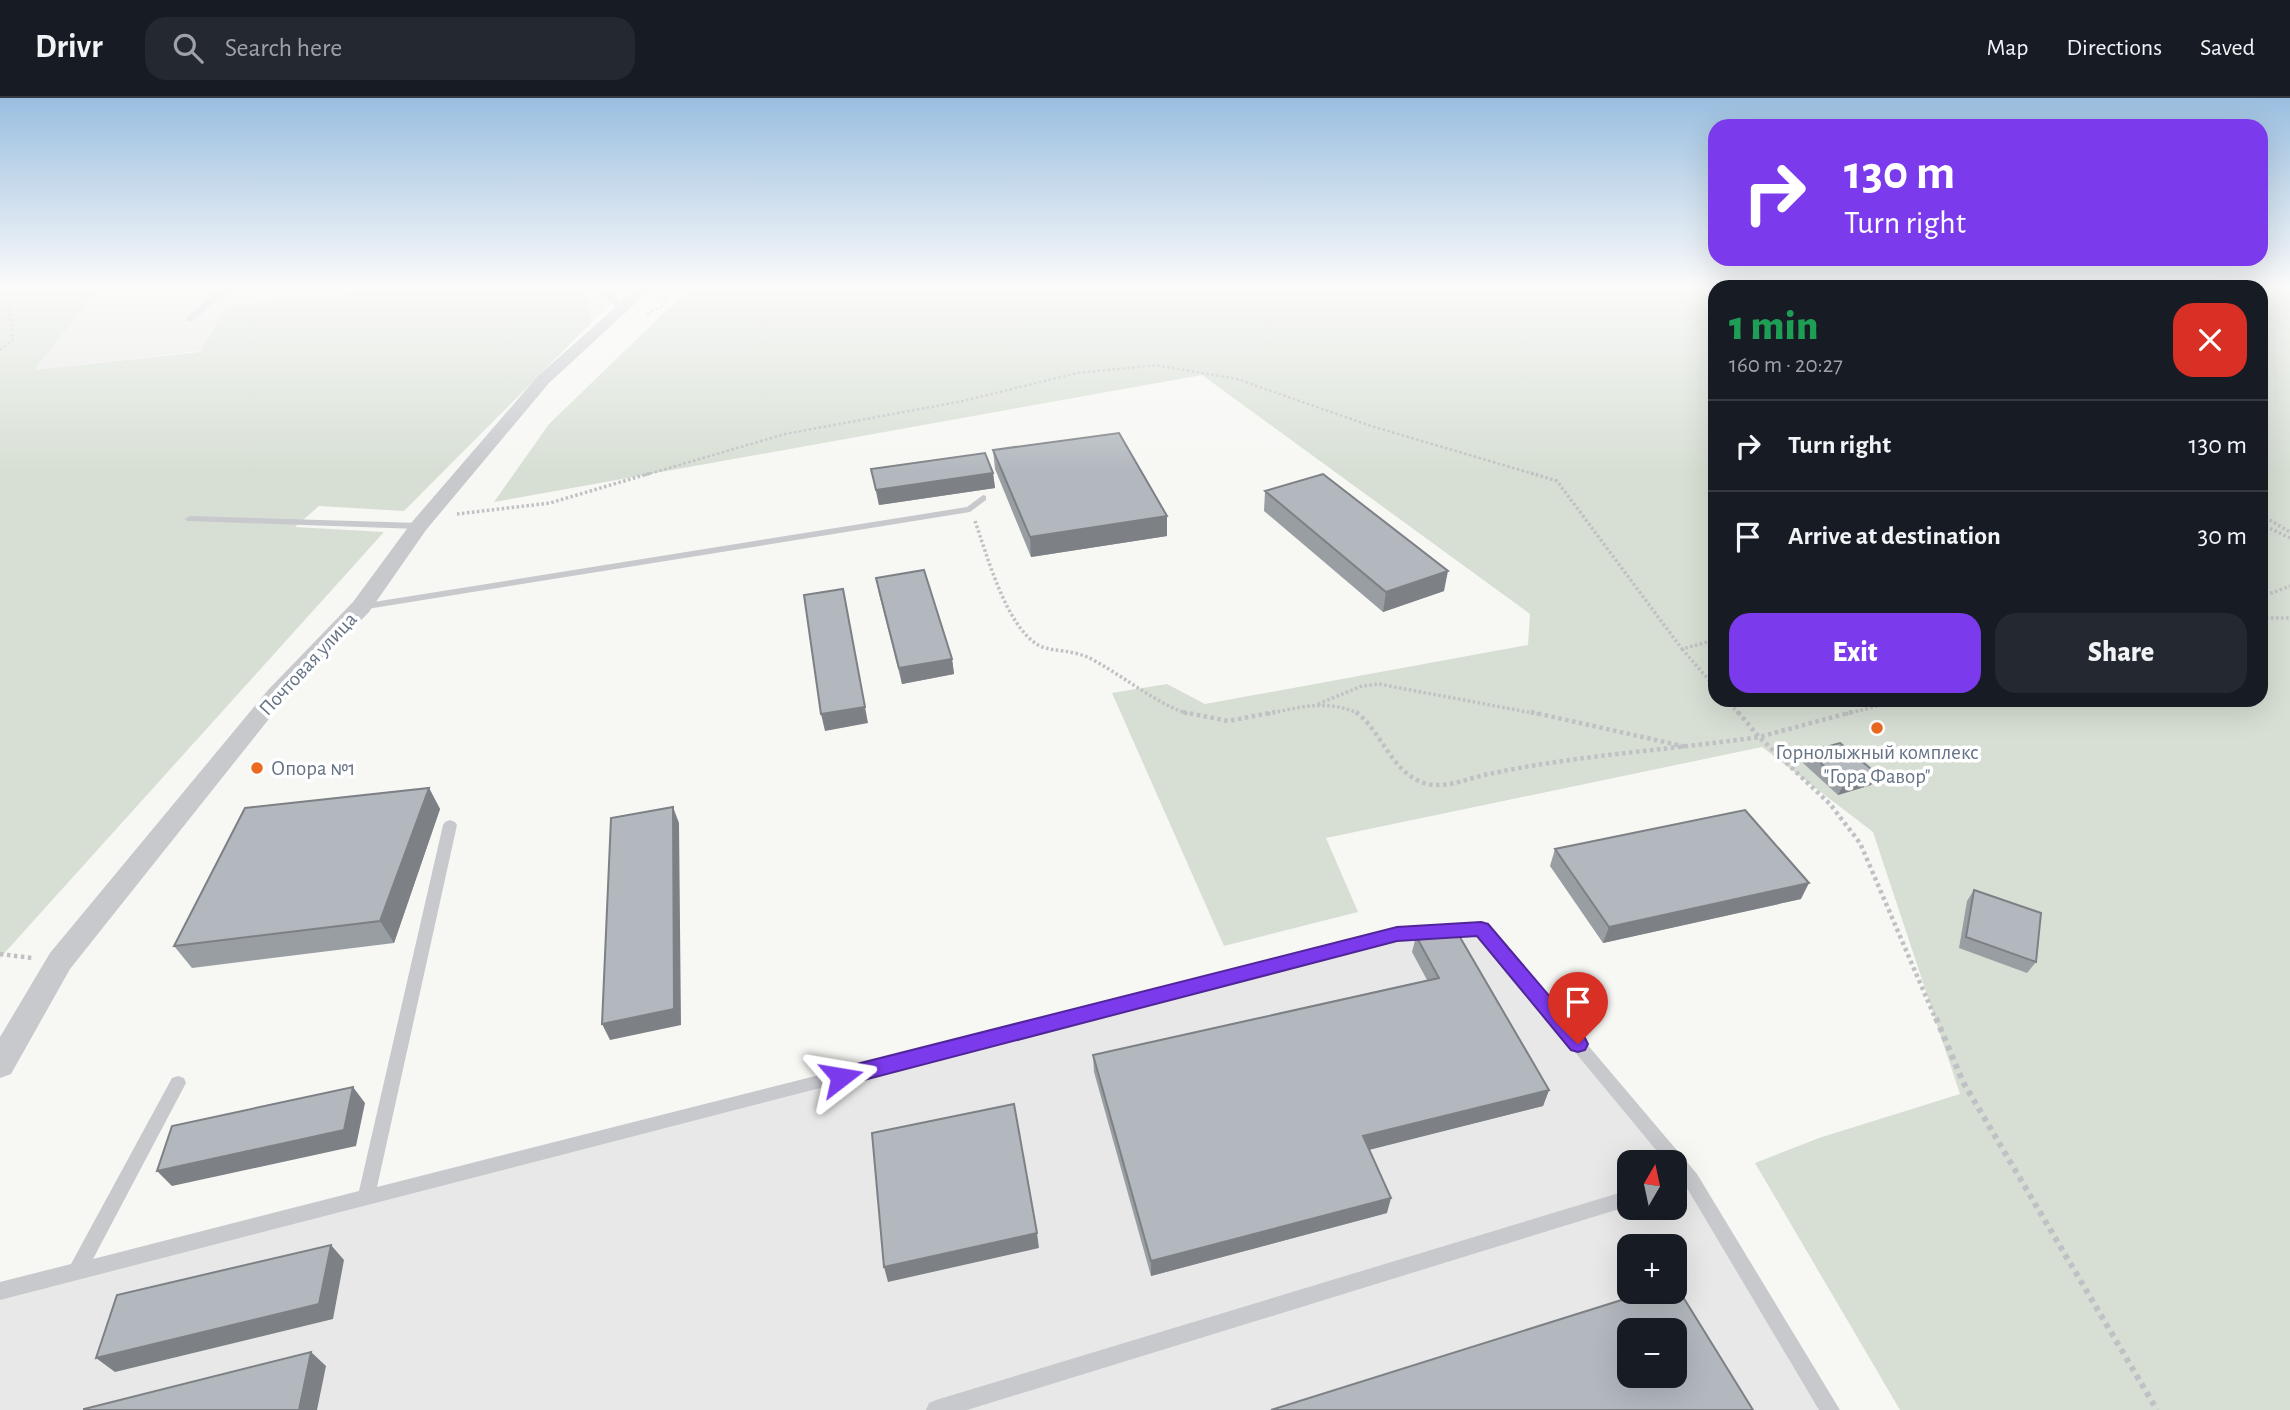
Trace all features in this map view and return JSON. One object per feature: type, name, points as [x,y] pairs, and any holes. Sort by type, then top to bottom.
[{"type":"street","name":"Почтовая улица","points":[[0,1065],[60,961],[276,695],[361,607],[422,522],[543,380],[579,348]]},
{"type":"lane","points":[[361,607],[970,509],[984,498]]},
{"type":"lane","points":[[190,519],[422,522]]},
{"type":"lane","points":[[366,1199],[450,825]]},
{"type":"lane","points":[[0,1292],[1397,934],[1481,929],[1657,1150]]},
{"type":"lane","points":[[76,1272],[178,1083]]},
{"type":"lane","points":[[1687,1188],[1830,1410]]},
{"type":"lane","points":[[936,1410],[1617,1202]]},
{"type":"path","points":[[422,522],[550,503],[785,434],[963,401],[1077,373],[1156,365],[1237,379],[1371,426],[1557,481],[1682,649],[1708,679]]},
{"type":"path","points":[[970,509],[1010,608],[1032,641],[1042,648],[1080,651],[1179,713],[1212,720],[1257,718],[1316,704],[1362,686],[1378,684],[1492,704],[1691,747]]},
{"type":"path","points":[[2268,518],[2290,532]]},
{"type":"path","points":[[2268,527],[2290,538]]},
{"type":"path","points":[[2268,594],[2290,586]]},
{"type":"path","points":[[2268,618],[2290,618]]},
{"type":"path","points":[[1682,649],[1708,642]]},
{"type":"path","points":[[1316,704],[1345,708],[1366,718],[1379,733],[1392,762],[1410,778],[1427,784],[1442,785],[1491,773],[1759,737],[1873,707]]},
{"type":"path","points":[[1733,707],[1759,737],[1830,804],[1860,843],[1963,1083],[2157,1410]]},
{"type":"shaded area","points":[[0,348],[51,348],[34,370],[200,352],[202,348],[566,348],[404,511],[319,506],[295,527],[384,532],[0,958]]},
{"type":"shaded area","points":[[50,348],[202,348],[200,351],[33,370]]},
{"type":"shaded area","points":[[628,348],[1708,348],[1708,707],[2268,707],[2268,348],[2290,348],[2290,1410],[1900,1410],[1755,1163],[1819,1138],[1960,1094],[1873,832],[1762,747],[1326,838],[1358,912],[1224,946],[1112,693],[1167,684],[1205,704],[1528,645],[1530,614],[1202,375],[494,502],[549,424]]},
{"type":"shaded area","points":[[1481,929],[1667,1150],[1617,1150],[1617,1220],[1687,1220],[1687,1174],[1830,1410],[0,1410],[0,1291],[1397,934]]},
{"type":"building","points":[[1119,433],[1167,516],[1030,537],[993,450]]},
{"type":"building","points":[[985,453],[993,473],[876,490],[871,469]]},
{"type":"building","points":[[1323,474],[1448,571],[1386,592],[1265,491]]},
{"type":"building","points":[[924,570],[952,659],[899,668],[876,578]]},
{"type":"building","points":[[843,589],[865,707],[821,714],[804,595]]},
{"type":"building","points":[[1840,743],[1877,774],[1844,784],[1808,752]]},
{"type":"building","points":[[429,788],[380,921],[174,946],[245,808]]},
{"type":"building","points":[[673,807],[674,1009],[602,1024],[611,818]]},
{"type":"building","points":[[1745,810],[1809,883],[1609,927],[1555,849]]},
{"type":"building","points":[[1974,890],[2041,913],[2036,962],[1966,937]]},
{"type":"building","points":[[1454,927],[1549,1090],[1363,1136],[1391,1198],[1151,1261],[1093,1055],[1439,978],[1416,936]]},
{"type":"building","points":[[353,1087],[344,1130],[157,1171],[172,1126]]},
{"type":"building","points":[[1014,1104],[1037,1233],[884,1267],[872,1133]]},
{"type":"building","points":[[331,1245],[319,1304],[96,1358],[117,1295]]},
{"type":"building","points":[[1617,1301],[1617,1304],[1687,1303],[1753,1410],[1271,1410]]},
{"type":"building","points":[[311,1352],[299,1410],[84,1410],[84,1409]]},
{"type":"place","name":"Горнолыжный комплекс \"Гора Фавор\"","points":[[1877,728]]},
{"type":"place","name":"Опора №1","points":[[257,768]]},
{"type":"route","points":[[841,1077],[1397,934],[1481,929],[1578,1044]]}]
